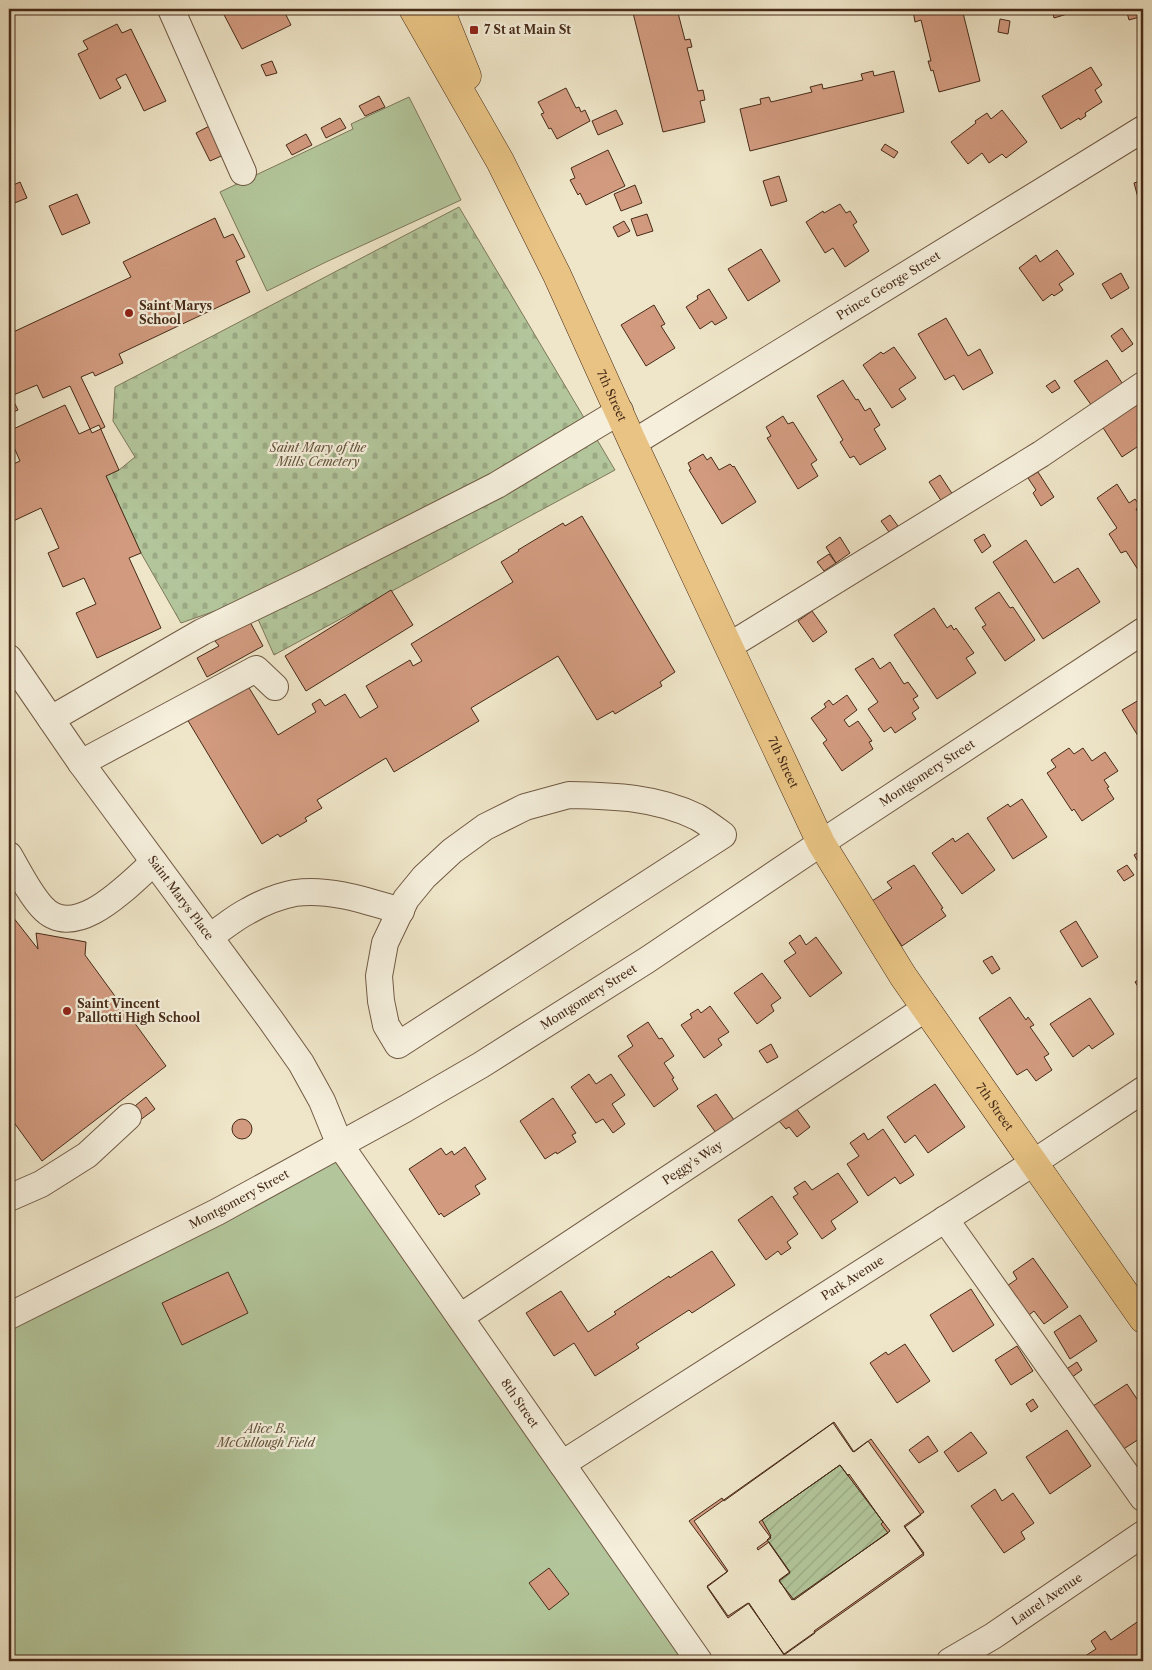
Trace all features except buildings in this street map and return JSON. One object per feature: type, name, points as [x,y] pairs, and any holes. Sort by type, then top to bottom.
[{"type":"main road","name":"7th Street","points":[[413,9],[500,161],[557,275],[821,843],[903,976],[1143,1320]]},
{"type":"main road","name":"7th Street","points":[[440,9],[500,161]]},
{"type":"street","points":[[171,9],[243,172]]},
{"type":"street","name":"Prince George Street","points":[[634,442],[1143,129]]},
{"type":"street","points":[[729,646],[1042,454],[1143,385]]},
{"type":"street","points":[[51,719],[202,632],[312,579],[497,485],[620,411]]},
{"type":"street","name":"Montgomery Street","points":[[9,1316],[217,1212],[340,1145],[489,1060],[647,960],[821,843],[1143,632]]},
{"type":"street","name":"Saint Marys Place","points":[[9,658],[81,763],[270,1019],[300,1063],[322,1101],[340,1145]]},
{"type":"street","points":[[81,763],[256,669],[275,687]]},
{"type":"street","points":[[569,796],[609,796],[660,802],[698,818],[723,835],[398,1045],[386,1024],[381,1001],[379,976],[385,944],[401,911],[406,899],[424,877],[452,850],[485,828],[524,806],[569,796]]},
{"type":"street","points":[[9,856],[42,907],[52,916],[64,919],[82,917],[96,910],[154,862]]},
{"type":"street","points":[[209,937],[247,911],[276,898],[295,893],[318,892],[355,897],[401,911]]},
{"type":"street","name":"Peggy's Way","points":[[460,1317],[926,1008]]},
{"type":"street","name":"Park Avenue","points":[[562,1464],[1033,1163],[1143,1090]]},
{"type":"street","points":[[9,1198],[42,1184],[87,1155],[128,1117]]},
{"type":"street","name":"8th Street","points":[[340,1145],[699,1661]]},
{"type":"street","points":[[945,1219],[1143,1498]]},
{"type":"street","name":"Laurel Avenue","points":[[950,1661],[993,1636],[1143,1534]]},
{"type":"green space","points":[[409,97],[461,200],[267,291],[220,192],[353,129],[351,124]]},
{"type":"green space","name":"Saint Mary of the Mills Cemetery","points":[[459,207],[615,470],[274,655],[249,599],[181,623],[141,553],[106,476],[119,470],[135,457],[113,421],[115,387]]},
{"type":"green space","name":"Alice B. McCullough Field","points":[[340,1145],[698,1661],[9,1661],[9,1315]]},
{"type":"green space","points":[[840,1465],[890,1531],[794,1600],[779,1581],[790,1572],[767,1540],[771,1536],[762,1520]]},
{"type":"place","name":"7 St at Main St","points":[[474,30]]},
{"type":"place","name":"Saint Marys School","points":[[129,313]]},
{"type":"place","name":"Saint Vincent Pallotti High School","points":[[67,1011]]}]
